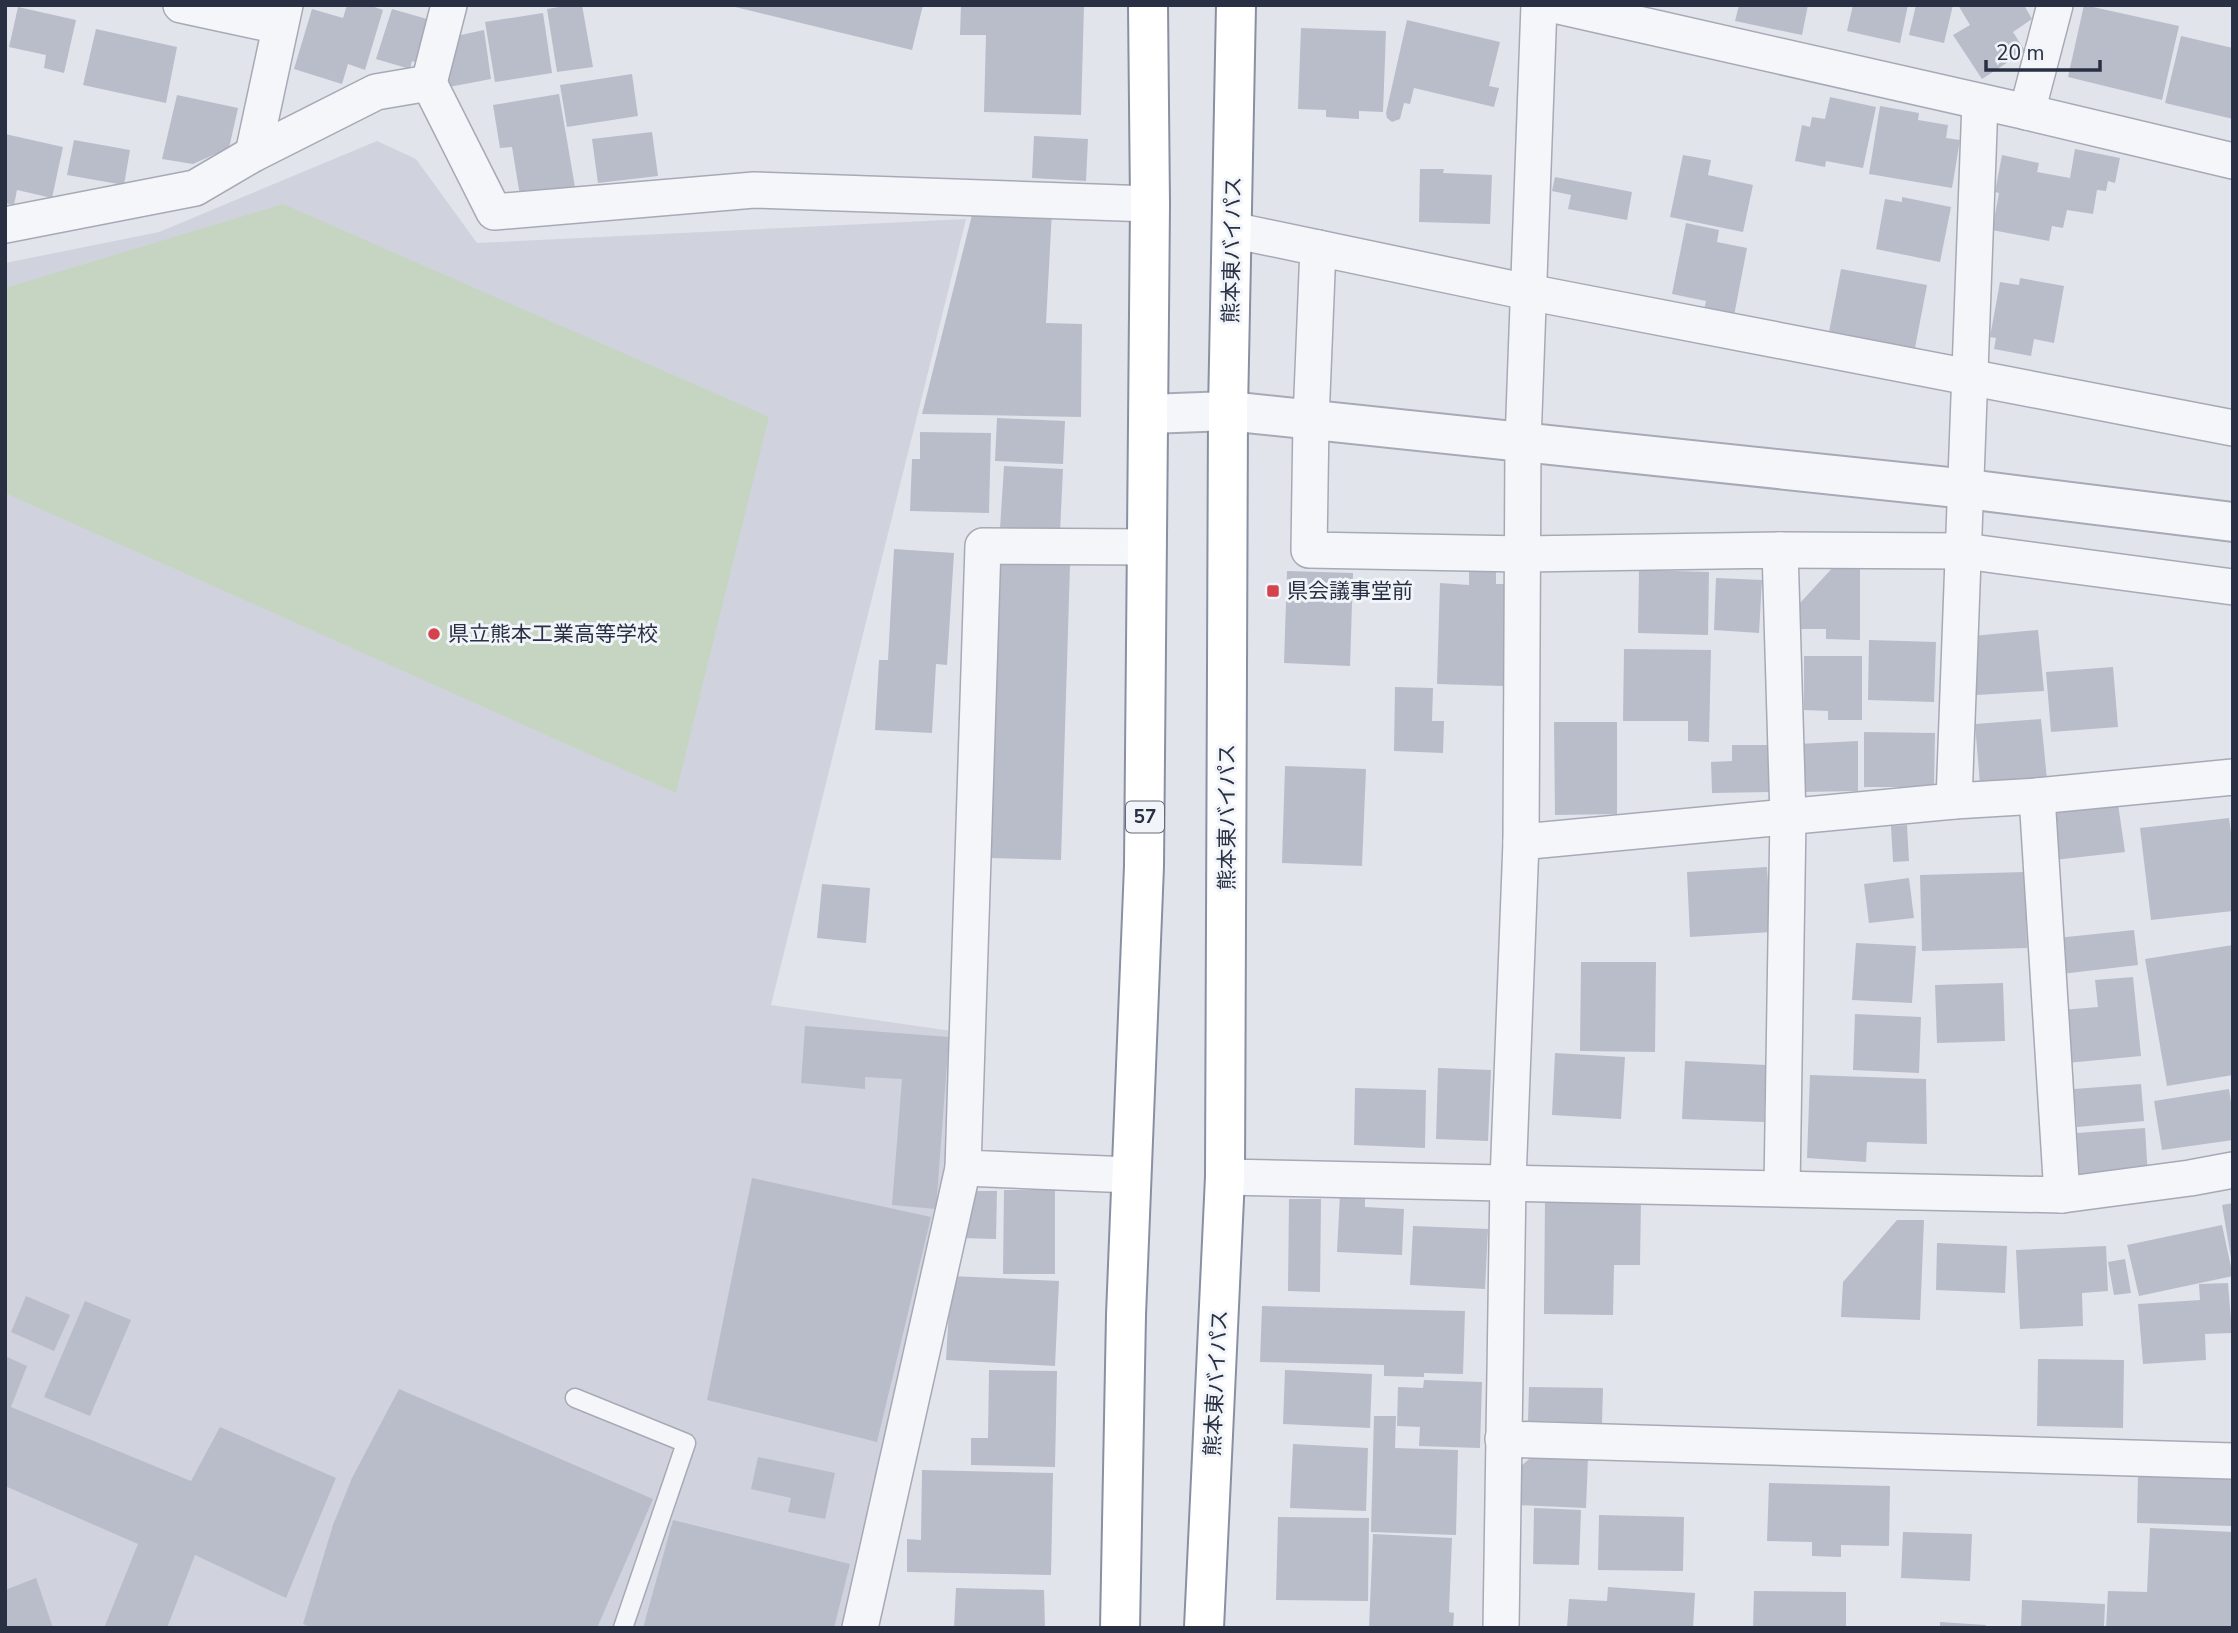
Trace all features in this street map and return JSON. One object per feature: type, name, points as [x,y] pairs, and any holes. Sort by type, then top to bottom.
[{"type":"highway","name":"57","points":[[1120,1628],[1126,1315],[1144,866],[1150,204],[1148,5]]},
{"type":"highway","name":"熊本東バイパス","points":[[1204,1628],[1225,1177],[1228,411],[1236,5]]},
{"type":"street","points":[[181,5],[282,16],[253,154]]},
{"type":"street","points":[[449,5],[429,83],[494,212],[754,190],[1150,204]]},
{"type":"street","points":[[1501,1628],[1508,1181],[1521,842],[1523,442],[1539,5]]},
{"type":"street","points":[[1554,5],[2233,161]]},
{"type":"street","points":[[2027,112],[2055,5]]},
{"type":"street","points":[[5,225],[195,188],[253,154],[376,92],[429,83]]},
{"type":"street","points":[[1954,801],[1980,102]]},
{"type":"street","points":[[1232,230],[1528,292],[2233,428]]},
{"type":"street","points":[[1318,248],[1311,420],[1310,550],[1522,554],[1780,550],[1964,551],[2233,587]]},
{"type":"street","points":[[1149,414],[1228,411],[1967,489],[2233,523]]},
{"type":"street","points":[[860,1628],[963,1168],[983,545],[1147,547]]},
{"type":"street","points":[[1780,550],[1788,817],[1782,1188]]},
{"type":"street","points":[[1521,842],[2233,777]]},
{"type":"street","points":[[2037,796],[2062,1195]]},
{"type":"street","points":[[963,1168],[1131,1175]]},
{"type":"street","points":[[1225,1177],[2062,1195],[2233,1170]]},
{"type":"street","points":[[1503,1439],[2233,1461]]},
{"type":"lane","points":[[575,1398],[686,1443],[623,1628]]},
{"type":"shaded area","name":"県立熊本工業高等学校","points":[[377,141],[416,159],[477,243],[966,219],[771,1005],[952,1031],[947,1171],[846,1628],[5,1628],[5,263],[159,232]]},
{"type":"green space","points":[[283,204],[769,417],[676,793],[5,493],[5,288]]},
{"type":"building","points":[[347,5],[369,5],[383,10],[365,70],[348,64],[342,84],[294,69],[312,9],[343,18]]},
{"type":"building","points":[[582,5],[593,67],[557,72],[547,9]]},
{"type":"building","points":[[727,5],[923,5],[912,50]]},
{"type":"building","points":[[961,5],[1084,5],[1081,115],[984,112],[986,35],[960,35]]},
{"type":"building","points":[[1739,5],[1808,5],[1802,35],[1735,21]]},
{"type":"building","points":[[1853,5],[1908,5],[1900,43],[1847,31]]},
{"type":"building","points":[[1916,5],[1953,5],[1944,43],[1909,35]]},
{"type":"building","points":[[1958,5],[2024,5],[2032,19],[2013,32],[2025,51],[1982,79],[1953,35],[1970,25]]},
{"type":"building","points":[[2084,5],[2179,26],[2162,100],[2068,77]]},
{"type":"building","points":[[18,7],[76,20],[64,73],[44,68],[46,55],[9,47]]},
{"type":"building","points":[[392,9],[434,21],[420,64],[412,61],[410,69],[376,59]]},
{"type":"building","points":[[543,13],[552,73],[495,82],[485,22]]},
{"type":"building","points":[[1407,20],[1500,42],[1489,86],[1499,88],[1494,107],[1414,88],[1410,104],[1404,103],[1400,119],[1392,122],[1387,118]]},
{"type":"building","points":[[1301,28],[1386,31],[1383,112],[1359,111],[1359,119],[1326,117],[1326,110],[1298,109]]},
{"type":"building","points":[[96,29],[177,47],[166,103],[83,85]]},
{"type":"building","points":[[484,30],[491,79],[449,87],[447,73],[456,36]]},
{"type":"building","points":[[2181,36],[2233,48],[2233,119],[2165,103]]},
{"type":"building","points":[[632,74],[638,116],[567,127],[560,85]]},
{"type":"building","points":[[559,94],[575,187],[520,196],[512,147],[500,148],[493,105]]},
{"type":"building","points":[[177,95],[238,108],[229,148],[193,164],[162,159]]},
{"type":"building","points":[[1830,97],[1876,107],[1863,168],[1826,161],[1825,167],[1795,161],[1802,125],[1810,127],[1812,117],[1825,119]]},
{"type":"building","points":[[1880,106],[1919,113],[1918,120],[1948,125],[1946,138],[1960,140],[1952,188],[1869,174]]},
{"type":"building","points":[[652,132],[658,176],[598,183],[592,139]]},
{"type":"building","points":[[5,134],[63,147],[52,198],[17,190],[14,205],[5,203]]},
{"type":"building","points":[[1034,136],[1088,139],[1086,181],[1032,178]]},
{"type":"building","points":[[74,140],[130,150],[124,185],[67,175]]},
{"type":"building","points":[[2075,149],[2120,158],[2115,183],[2108,181],[2106,191],[2097,190],[2093,214],[2067,210],[2063,228],[2052,226],[2049,241],[1992,230],[2002,155],[2039,163],[2037,172],[2070,178]]},
{"type":"building","points":[[1683,155],[1711,160],[1708,175],[1753,185],[1743,232],[1670,217]]},
{"type":"building","points":[[1420,169],[1492,175],[1490,224],[1419,222]]},
{"type":"building","points":[[1555,177],[1632,192],[1627,220],[1568,209],[1571,195],[1552,191]]},
{"type":"building","points":[[1902,197],[1951,207],[1940,262],[1876,249],[1885,199],[1902,202]]},
{"type":"building","points":[[974,207],[1052,211],[1046,323],[1082,324],[1081,417],[922,414]]},
{"type":"building","points":[[1686,223],[1719,230],[1717,242],[1747,248],[1734,316],[1704,310],[1706,301],[1672,294]]},
{"type":"building","points":[[1841,269],[1927,285],[1915,348],[1829,332]]},
{"type":"building","points":[[2020,278],[2064,286],[2054,343],[2034,339],[2031,356],[1994,349],[1996,338],[1990,337],[2000,282],[2019,285]]},
{"type":"building","points":[[997,418],[1065,421],[1063,464],[995,461]]},
{"type":"building","points":[[920,432],[991,433],[989,513],[910,511],[912,459],[920,459]]},
{"type":"building","points":[[1004,466],[1063,469],[1060,532],[1000,529]]},
{"type":"building","points":[[894,549],[954,553],[947,665],[936,664],[932,733],[875,730],[879,660],[888,660]]},
{"type":"building","points":[[997,563],[1070,565],[1061,860],[989,858]]},
{"type":"building","points":[[1837,563],[1860,563],[1860,640],[1826,639],[1826,629],[1800,629],[1800,603]]},
{"type":"building","points":[[1469,566],[1496,567],[1496,584],[1507,584],[1503,686],[1437,684],[1440,583],[1469,585]]},
{"type":"building","points":[[1639,570],[1709,572],[1708,635],[1638,633]]},
{"type":"building","points":[[1287,571],[1353,573],[1350,666],[1284,663]]},
{"type":"building","points":[[1716,578],[1762,580],[1759,633],[1714,630]]},
{"type":"building","points":[[2038,630],[2044,691],[1977,695],[1972,636]]},
{"type":"building","points":[[1869,640],[1936,642],[1934,702],[1868,700]]},
{"type":"building","points":[[1624,649],[1711,650],[1709,742],[1688,741],[1688,721],[1623,721]]},
{"type":"building","points":[[1804,656],[1862,656],[1862,720],[1828,720],[1828,711],[1804,710]]},
{"type":"building","points":[[2113,667],[2118,727],[2051,732],[2046,672]]},
{"type":"building","points":[[1395,687],[1433,688],[1432,721],[1444,721],[1443,753],[1394,751]]},
{"type":"building","points":[[2041,719],[2047,779],[1980,784],[1975,724]]},
{"type":"building","points":[[1554,722],[1617,722],[1617,814],[1555,815]]},
{"type":"building","points":[[1864,732],[1935,733],[1934,787],[1864,787]]},
{"type":"building","points":[[1858,741],[1858,791],[1800,792],[1798,744]]},
{"type":"building","points":[[1732,745],[1769,745],[1770,792],[1712,793],[1711,762],[1732,761]]},
{"type":"building","points":[[1285,766],[1366,769],[1362,866],[1282,863]]},
{"type":"building","points":[[2118,804],[2125,852],[2054,860],[2048,812]]},
{"type":"building","points":[[2229,818],[2233,847],[2233,911],[2151,920],[2140,828]]},
{"type":"building","points":[[1907,825],[1909,861],[1893,862],[1891,826]]},
{"type":"building","points":[[1767,867],[1771,932],[1690,937],[1687,872]]},
{"type":"building","points":[[2025,872],[2027,948],[1922,951],[1920,875]]},
{"type":"building","points":[[1909,878],[1914,918],[1869,923],[1864,884]]},
{"type":"building","points":[[822,884],[870,888],[866,943],[817,938]]},
{"type":"building","points":[[2134,930],[2138,965],[2061,974],[2057,938]]},
{"type":"building","points":[[1856,943],[1916,946],[1912,1003],[1852,1000]]},
{"type":"building","points":[[2233,945],[2233,1075],[2167,1086],[2145,959]]},
{"type":"building","points":[[1581,962],[1656,962],[1655,1052],[1580,1051]]},
{"type":"building","points":[[2133,977],[2141,1056],[2067,1063],[2062,1010],[2098,1007],[2095,980]]},
{"type":"building","points":[[2003,983],[2005,1041],[1937,1043],[1935,985]]},
{"type":"building","points":[[1855,1014],[1921,1017],[1919,1073],[1853,1070]]},
{"type":"building","points":[[805,1026],[949,1037],[936,1209],[892,1205],[902,1079],[865,1077],[865,1089],[801,1083]]},
{"type":"building","points":[[1555,1053],[1625,1057],[1621,1119],[1552,1115]]},
{"type":"building","points":[[1685,1061],[1766,1065],[1764,1122],[1682,1119]]},
{"type":"building","points":[[1438,1068],[1491,1070],[1488,1141],[1436,1139]]},
{"type":"building","points":[[1810,1075],[1926,1079],[1927,1144],[1867,1142],[1866,1162],[1807,1158]]},
{"type":"building","points":[[2141,1084],[2144,1121],[2077,1127],[2074,1089]]},
{"type":"building","points":[[1355,1088],[1426,1090],[1425,1148],[1354,1145]]},
{"type":"building","points":[[2229,1089],[2233,1140],[2162,1150],[2154,1101]]},
{"type":"building","points":[[2145,1128],[2148,1177],[2080,1182],[2077,1133]]},
{"type":"building","points":[[752,1178],[931,1217],[877,1442],[707,1400]]},
{"type":"building","points":[[1004,1190],[1055,1190],[1055,1274],[1003,1274]]},
{"type":"building","points":[[971,1191],[997,1191],[996,1239],[960,1238]]},
{"type":"building","points":[[1340,1194],[1365,1196],[1365,1207],[1404,1209],[1402,1255],[1337,1252]]},
{"type":"building","points":[[1545,1198],[1641,1199],[1640,1265],[1614,1265],[1613,1315],[1544,1314]]},
{"type":"building","points":[[1289,1199],[1321,1199],[1320,1292],[1288,1291]]},
{"type":"building","points":[[2233,1203],[2233,1258],[2231,1258],[2222,1205]]},
{"type":"building","points":[[1897,1220],[1924,1220],[1920,1320],[1841,1317],[1843,1282]]},
{"type":"building","points":[[2222,1225],[2233,1276],[2139,1296],[2127,1245]]},
{"type":"building","points":[[1413,1226],[1488,1229],[1485,1289],[1410,1285]]},
{"type":"building","points":[[1937,1243],[2007,1246],[2005,1293],[1936,1290]]},
{"type":"building","points":[[2106,1246],[2108,1291],[2082,1293],[2083,1326],[2020,1329],[2016,1250]]},
{"type":"building","points":[[2125,1259],[2131,1293],[2114,1295],[2108,1262]]},
{"type":"building","points":[[951,1276],[1059,1281],[1055,1366],[946,1360]]},
{"type":"building","points":[[2228,1283],[2232,1333],[2205,1334],[2206,1360],[2143,1364],[2138,1304],[2200,1300],[2199,1284]]},
{"type":"building","points":[[26,1296],[70,1315],[54,1351],[11,1332]]},
{"type":"building","points":[[85,1301],[131,1320],[90,1416],[44,1397]]},
{"type":"building","points":[[1262,1306],[1465,1311],[1463,1374],[1384,1376],[1384,1365],[1260,1362]]},
{"type":"building","points":[[5,1356],[27,1366],[11,1407],[191,1481],[220,1427],[336,1478],[286,1598],[195,1555],[167,1628],[104,1628],[138,1544],[5,1486]]},
{"type":"building","points":[[2038,1359],[2124,1360],[2123,1428],[2037,1426]]},
{"type":"building","points":[[989,1370],[1057,1371],[1055,1467],[971,1465],[971,1438],[988,1438]]},
{"type":"building","points":[[1285,1370],[1372,1374],[1370,1428],[1283,1424]]},
{"type":"building","points":[[1424,1380],[1482,1382],[1480,1448],[1419,1446],[1420,1427],[1397,1426],[1398,1387],[1423,1388]]},
{"type":"building","points":[[1529,1387],[1603,1388],[1602,1423],[1528,1421]]},
{"type":"building","points":[[399,1389],[653,1499],[597,1628],[312,1628],[303,1624],[333,1525],[352,1478]]},
{"type":"building","points":[[1374,1416],[1396,1416],[1395,1448],[1458,1450],[1456,1535],[1371,1532]]},
{"type":"building","points":[[1293,1444],[1368,1448],[1366,1511],[1290,1508]]},
{"type":"building","points":[[758,1457],[835,1473],[825,1519],[788,1512],[791,1498],[751,1489]]},
{"type":"building","points":[[1531,1457],[1588,1458],[1586,1508],[1517,1505],[1519,1468]]},
{"type":"building","points":[[922,1470],[1053,1473],[1051,1575],[907,1572],[907,1539],[921,1540]]},
{"type":"building","points":[[2138,1475],[2233,1479],[2233,1526],[2137,1523]]},
{"type":"building","points":[[1769,1483],[1890,1486],[1889,1546],[1841,1545],[1841,1557],[1812,1556],[1812,1542],[1767,1541]]},
{"type":"building","points":[[1534,1508],[1581,1510],[1579,1565],[1533,1564]]},
{"type":"building","points":[[1599,1515],[1684,1517],[1683,1571],[1598,1570]]},
{"type":"building","points":[[1278,1517],[1369,1518],[1368,1601],[1276,1600]]},
{"type":"building","points":[[673,1520],[850,1564],[834,1628],[643,1628]]},
{"type":"building","points":[[2150,1528],[2233,1532],[2233,1628],[2106,1628],[2108,1591],[2147,1592]]},
{"type":"building","points":[[1903,1532],[1972,1534],[1970,1581],[1901,1578]]},
{"type":"building","points":[[1373,1534],[1452,1538],[1449,1612],[1454,1613],[1453,1628],[1369,1628]]},
{"type":"building","points":[[36,1578],[53,1628],[5,1628],[5,1590]]},
{"type":"building","points":[[1608,1587],[1695,1593],[1693,1628],[1567,1628],[1569,1599],[1607,1601]]},
{"type":"building","points":[[956,1588],[1044,1590],[1045,1628],[954,1628]]},
{"type":"building","points":[[1754,1591],[1846,1592],[1846,1628],[1753,1628]]},
{"type":"building","points":[[2022,1600],[2105,1604],[2104,1628],[2021,1628]]},
{"type":"building","points":[[1940,1622],[1986,1625],[1986,1628],[1940,1628]]},
{"type":"place","name":"県会議事堂前","points":[[1273,591]]},
{"type":"place","name":"県立熊本工業高等学校","points":[[434,634]]}]
